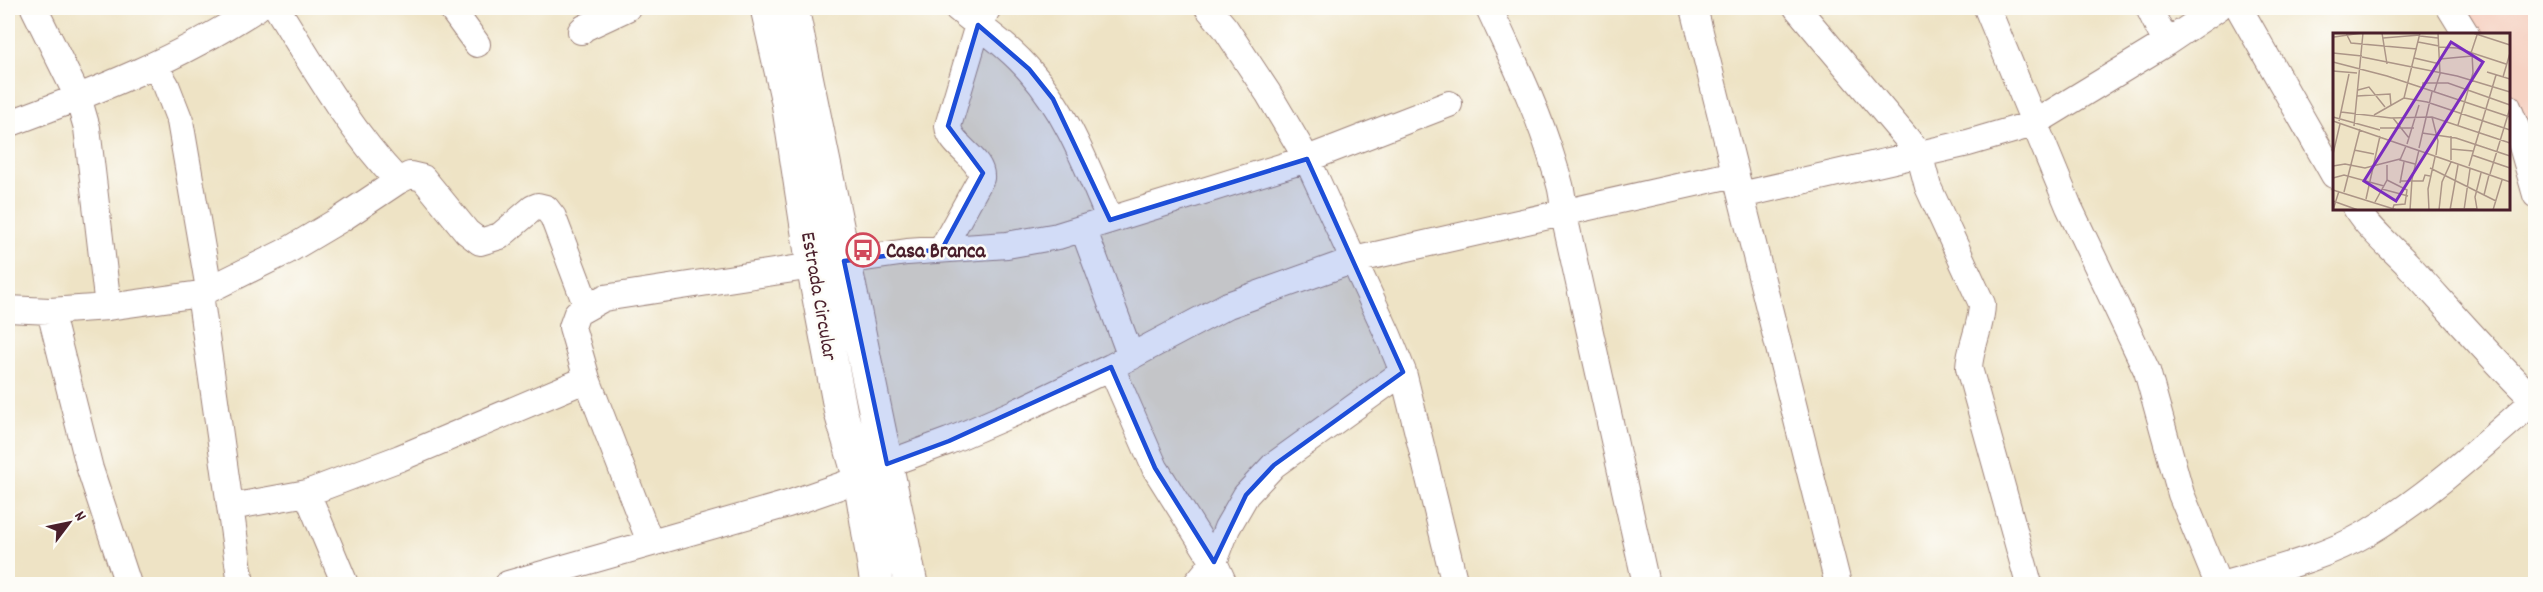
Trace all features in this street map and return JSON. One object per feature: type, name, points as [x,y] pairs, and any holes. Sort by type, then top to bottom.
[{"type":"main road","name":"Estrada Circular","points":[[767,8],[829,264],[841,413],[873,471],[877,585]]},
{"type":"main road","points":[[792,8],[829,264]]},
{"type":"main road","points":[[873,471],[911,585]]},
{"type":"street","points":[[34,8],[78,97],[87,128],[108,307]]},
{"type":"street","points":[[8,124],[154,65],[212,37],[257,8]]},
{"type":"street","points":[[277,8],[355,130],[398,181]]},
{"type":"street","points":[[451,8],[477,44]]},
{"type":"street","points":[[581,31],[627,8]]},
{"type":"street","points":[[957,8],[983,16],[1053,99],[1070,126],[1110,220]]},
{"type":"street","points":[[1208,8],[1225,28],[1268,93],[1307,159],[1402,372],[1455,585]]},
{"type":"street","points":[[1489,8],[1547,141],[1563,201],[1563,212],[1646,585]]},
{"type":"street","points":[[1797,8],[1919,153],[1928,187],[1983,304],[1982,318],[1970,356],[1970,368],[2029,585]]},
{"type":"street","points":[[1988,8],[2068,207],[2147,371],[2181,494],[2218,585]]},
{"type":"street","points":[[2149,8],[2166,43]]},
{"type":"street","points":[[508,585],[650,542],[788,504],[949,441],[1121,362],[1227,305],[1354,260],[1563,212],[1919,153],[1968,143],[2033,124],[2166,43],[2218,8]]},
{"type":"street","points":[[2239,8],[2333,173]]},
{"type":"street","points":[[2450,8],[2465,33]]},
{"type":"street","points":[[1701,10],[1738,184],[1838,585]]},
{"type":"street","points":[[942,249],[982,174],[950,135],[948,126],[983,16]]},
{"type":"street","points":[[154,65],[166,85],[180,121],[241,585]]},
{"type":"street","points":[[650,542],[587,379],[572,327],[578,313],[587,307],[604,298],[829,264],[942,249],[1007,245],[1058,236],[1307,159],[1449,104]]},
{"type":"street","points":[[2510,112],[2518,132],[2535,195]]},
{"type":"street","points":[[8,309],[50,311],[108,307],[204,292],[287,251],[398,181],[410,176],[423,178],[467,232],[480,242],[500,236],[533,208],[538,206],[546,208],[553,217],[587,307]]},
{"type":"street","points":[[2225,585],[2314,557],[2366,533],[2435,487],[2535,400],[2485,352],[2411,267],[2363,219],[2357,210]]},
{"type":"street","points":[[1083,228],[1121,362],[1155,468],[1219,573]]},
{"type":"street","points":[[50,311],[90,469],[128,585]]},
{"type":"street","points":[[1219,573],[1227,528],[1246,495],[1274,465],[1402,372]]},
{"type":"street","points":[[231,507],[307,493],[400,458],[587,379]]},
{"type":"street","points":[[307,493],[345,585]]},
{"type":"street","points":[[1196,585],[1219,573]]},
{"type":"highlighted area","points":[[978,25],[1029,69],[1053,99],[1110,220],[1307,159],[1403,372],[1274,465],[1246,495],[1214,562],[1155,468],[1111,367],[949,441],[887,464],[844,261],[942,249],[983,173],[948,126]]},
{"type":"shaded area","points":[[2450,8],[2535,8],[2535,195],[2510,110],[2510,33],[2465,33]]},
{"type":"place","name":"Casa Branca","points":[[863,250]]}]
